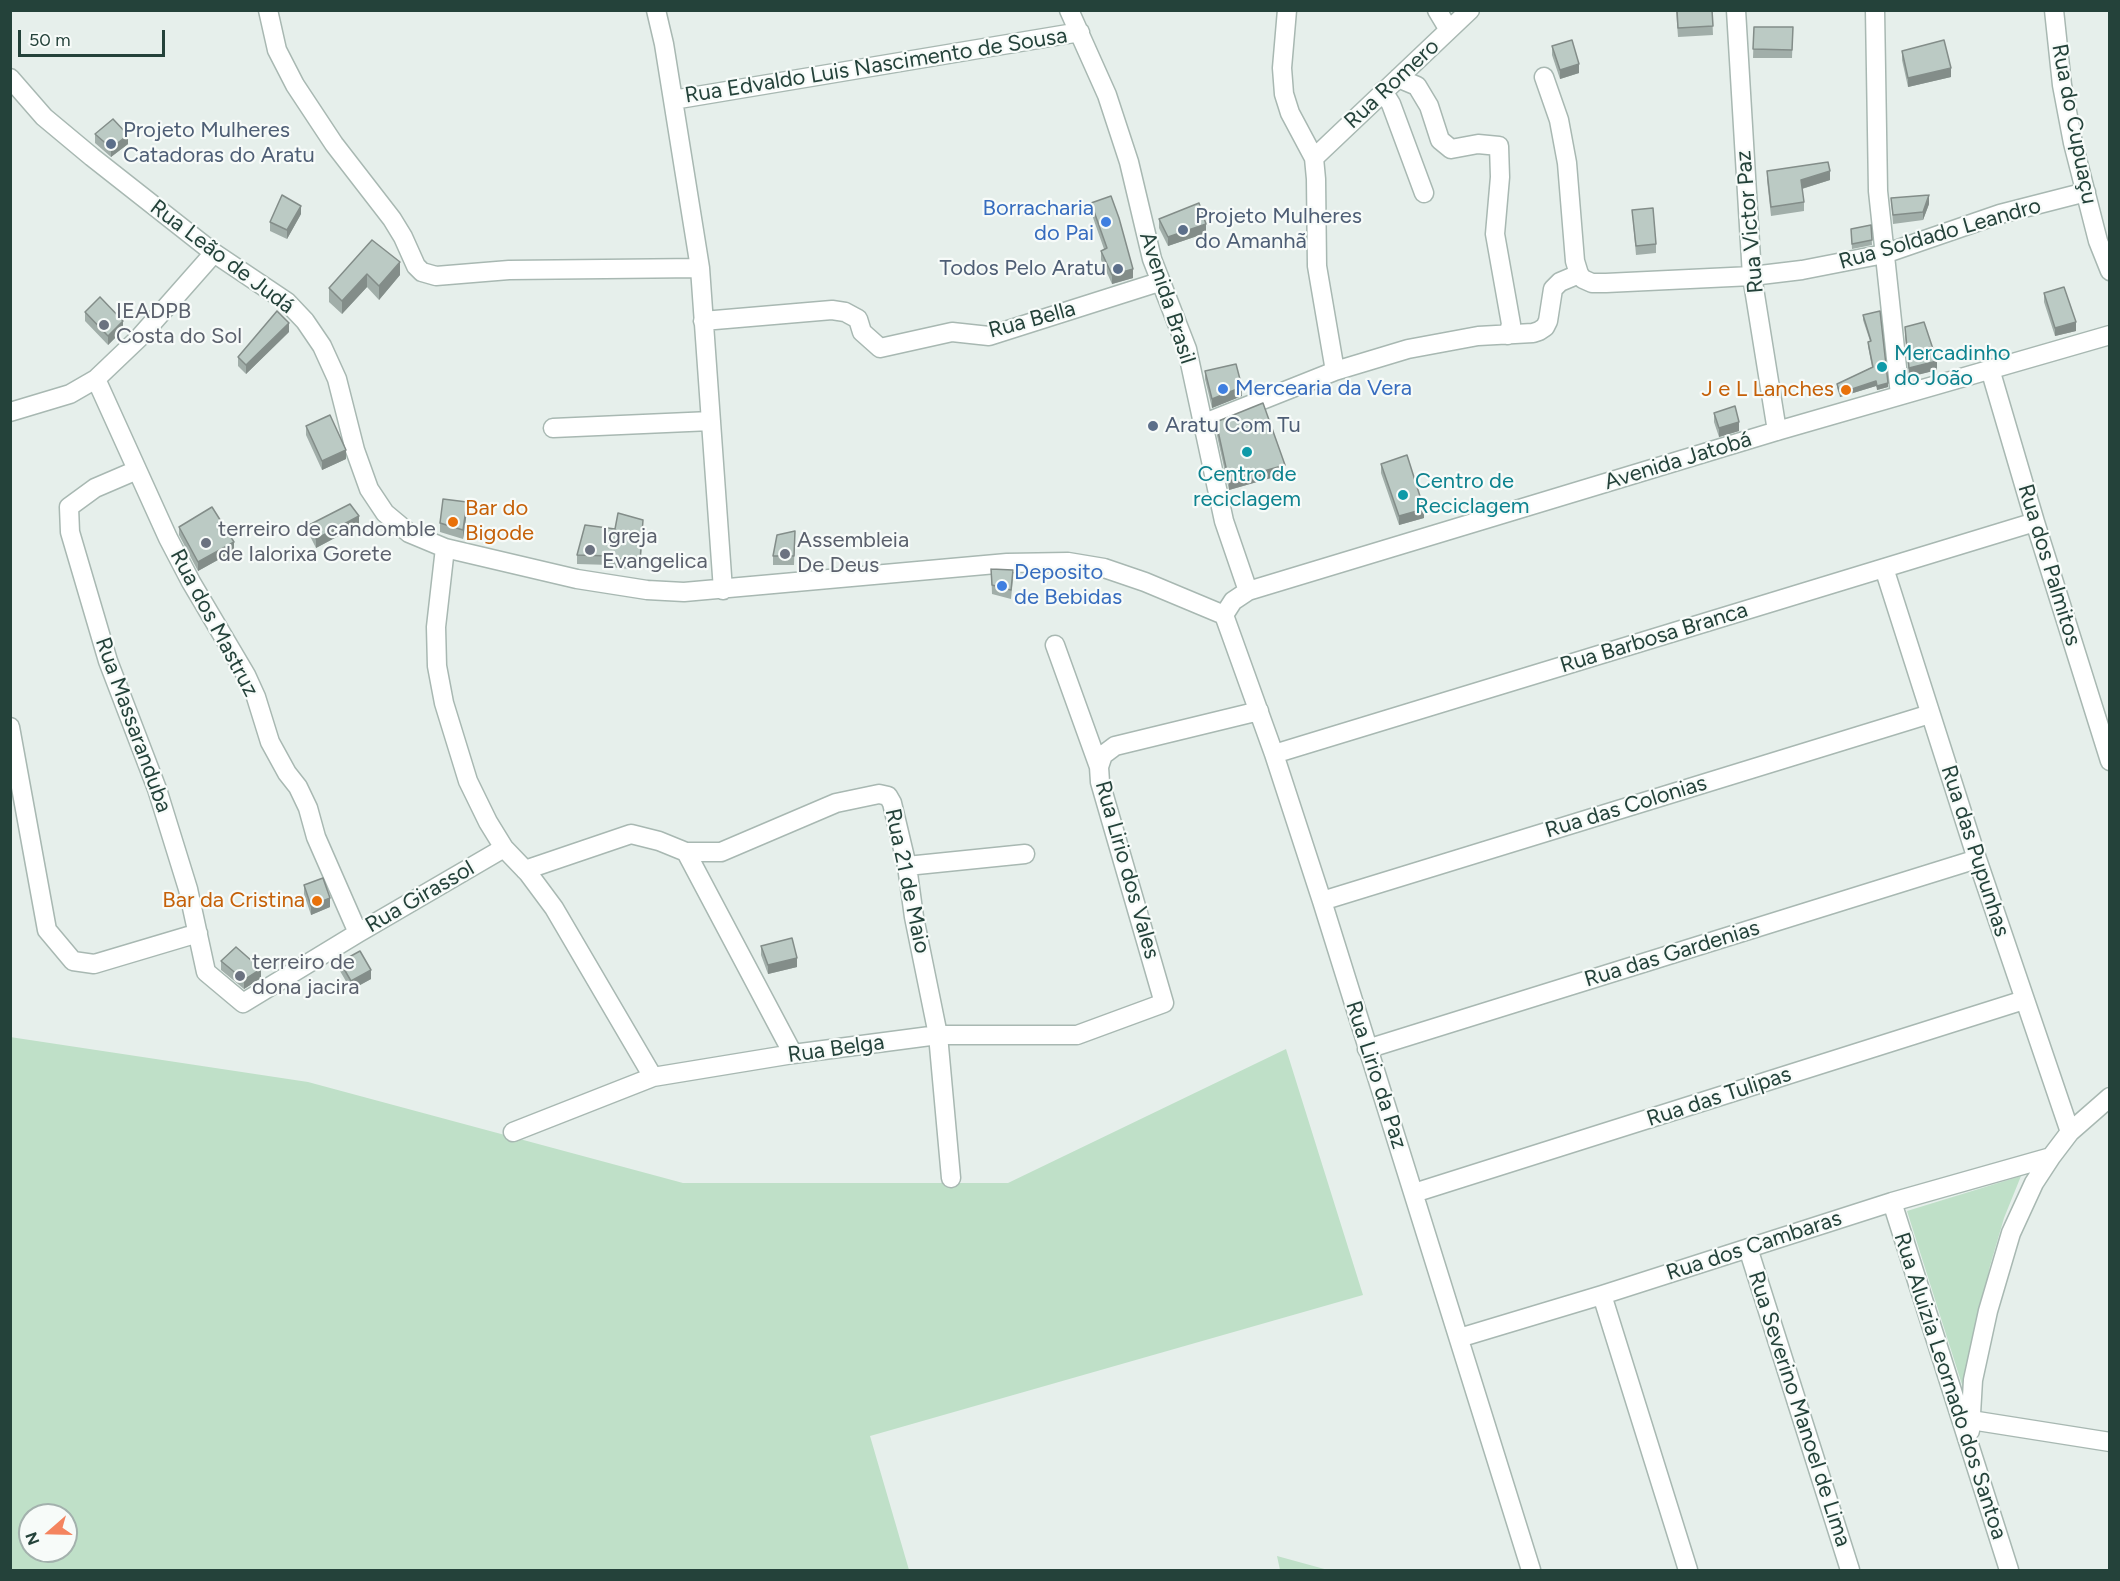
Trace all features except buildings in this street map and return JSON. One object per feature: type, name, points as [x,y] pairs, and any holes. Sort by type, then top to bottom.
[{"type":"street","points":[[268,10],[278,50],[295,85],[334,144],[392,219],[416,266],[422,272],[436,276],[509,270],[700,268]]},
{"type":"street","points":[[656,10],[664,44],[700,268],[723,590]]},
{"type":"street","name":"Avenida Brasil","points":[[1069,10],[1107,95],[1129,162],[1152,260],[1186,349],[1224,521],[1248,591]]},
{"type":"street","points":[[1287,10],[1282,68],[1284,94],[1290,113],[1314,158],[1317,266],[1335,371]]},
{"type":"street","points":[[1437,10],[1449,30]]},
{"type":"street","name":"Rua Romero","points":[[1314,158],[1470,10]]},
{"type":"street","name":"Rua Victor Paz","points":[[1736,10],[1752,276],[1777,431]]},
{"type":"street","points":[[1875,10],[1878,191],[1900,395]]},
{"type":"street","name":"Rua do Cupuaçu","points":[[2054,10],[2062,85],[2073,143],[2098,241],[2109,272]]},
{"type":"street","name":"Rua Edvaldo Luis Nascimento de Sousa","points":[[673,100],[1080,32]]},
{"type":"street","points":[[1202,424],[1335,371],[1408,349],[1478,336],[1533,333],[1545,327],[1553,289],[1560,282],[1579,274],[1575,261],[1568,163],[1559,120],[1544,77]]},
{"type":"street","name":"Rua Leão de Judá","points":[[10,78],[44,117],[214,253],[287,302],[305,321],[322,346],[337,379],[355,450],[369,489],[385,513],[409,533],[445,548],[577,579],[647,590],[684,592],[1007,563],[1068,562],[1104,568],[1224,615]]},
{"type":"street","points":[[1398,78],[1417,86],[1429,106],[1440,140],[1451,149],[1478,144],[1499,146],[1500,177],[1496,234],[1511,324],[1508,334]]},
{"type":"street","points":[[1383,91],[1391,104],[1424,193]]},
{"type":"street","name":"Rua Soldado Leandro","points":[[1579,274],[1583,279],[1592,283],[1752,276],[1842,264],[1884,254],[2000,214],[2086,192]]},
{"type":"street","points":[[10,412],[70,394],[96,379],[138,338],[214,253]]},
{"type":"street","name":"Rua Bella","points":[[704,321],[839,311],[858,320],[862,332],[880,348],[952,332],[989,336],[1159,282]]},
{"type":"street","name":"Avenida Jatobá","points":[[1248,591],[1777,431],[2109,335]]},
{"type":"street","name":"Rua dos Palmitos","points":[[1990,369],[2109,761]]},
{"type":"street","name":"Rua dos Mastruz","points":[[96,379],[191,582],[246,675],[256,697],[270,742],[287,773],[298,787],[308,808],[316,837],[358,933]]},
{"type":"street","points":[[553,428],[711,421]]},
{"type":"street","name":"Rua Massaranduba","points":[[137,470],[95,488],[69,507],[70,532],[108,661],[157,789],[188,889],[206,972],[243,1003]]},
{"type":"street","name":"Rua Barbosa Branca","points":[[1274,754],[2035,522]]},
{"type":"street","points":[[445,548],[436,627],[439,676],[444,704],[468,781],[504,848],[525,870],[554,908],[653,1077]]},
{"type":"street","name":"Rua das Pupunhas","points":[[1884,568],[1977,859],[2070,1132]]},
{"type":"street","points":[[1224,615],[1233,601],[1248,591]]},
{"type":"street","name":"Rua Lirio da Paz","points":[[1224,615],[1274,754],[1322,901],[1531,1570]]},
{"type":"street","points":[[1055,645],[1099,766]]},
{"type":"street","name":"Rua Lirio dos Vales","points":[[1164,1002],[1100,782],[1099,766],[1103,755],[1115,746],[1259,711]]},
{"type":"street","name":"Rua das Colonias","points":[[1322,901],[1930,714]]},
{"type":"street","points":[[10,728],[47,930],[73,961],[94,964],[198,933]]},
{"type":"street","name":"Rua 21 de Maio","points":[[686,852],[721,852],[836,803],[879,794],[888,796],[892,803],[907,866],[914,917],[938,1035],[951,1179]]},
{"type":"street","points":[[525,870],[632,834],[686,852],[793,1054]]},
{"type":"street","name":"Rua Girassol","points":[[243,1003],[504,848]]},
{"type":"street","points":[[907,866],[1025,854]]},
{"type":"street","name":"Rua das Gardenias","points":[[1367,1049],[1977,859]]},
{"type":"street","name":"Rua das Tulipas","points":[[1414,1193],[2024,1000]]},
{"type":"street","name":"Rua Belga","points":[[513,1132],[653,1077],[793,1054],[938,1035],[1077,1035],[1164,1002]]},
{"type":"street","points":[[1969,1443],[1973,1380],[1983,1334],[2011,1233],[2034,1183],[2050,1157],[2070,1132],[2109,1097]]},
{"type":"street","name":"Rua dos Cambaras","points":[[1459,1338],[1602,1295],[1892,1202],[2050,1157]]},
{"type":"street","name":"Rua Aluizia Leornado dos Santoa","points":[[1892,1202],[2009,1570]]},
{"type":"street","name":"Rua Severino Manoel de Lima","points":[[1748,1248],[1850,1570]]},
{"type":"street","points":[[1602,1295],[1688,1570]]},
{"type":"street","points":[[1971,1420],[2109,1442]]},
{"type":"green space","points":[[10,1037],[308,1082],[683,1183],[1008,1183],[1286,1049],[1363,1295],[870,1436],[909,1570],[11,1570]]},
{"type":"green space","points":[[2021,1176],[2004,1218],[1990,1266],[1964,1391],[1907,1211]]},
{"type":"green space","points":[[1277,1556],[1328,1570],[1280,1570]]},
{"type":"place","name":"Projeto Mulheres Catadoras do Aratu","points":[[111,144]]},
{"type":"place","name":"Borracharia do Pai","points":[[1106,222]]},
{"type":"place","name":"Projeto Mulheres do Amanhã","points":[[1183,230]]},
{"type":"place","name":"Todos Pelo Aratu","points":[[1118,269]]},
{"type":"place","name":"IEADPB Costa do Sol","points":[[104,325]]},
{"type":"place","name":"Mercadinho do João","points":[[1882,367]]},
{"type":"place","name":"Mercearia da Vera","points":[[1223,389]]},
{"type":"place","name":"J e L Lanches","points":[[1846,390]]},
{"type":"place","name":"Aratu Com Tu","points":[[1153,426]]},
{"type":"place","name":"Centro de reciclagem","points":[[1247,452]]},
{"type":"place","name":"Centro de Reciclagem","points":[[1403,495]]},
{"type":"place","name":"Bar do Bigode","points":[[453,522]]},
{"type":"place","name":"terreiro de candomble de Ialorixa Gorete","points":[[206,543]]},
{"type":"place","name":"Igreja Evangelica","points":[[590,550]]},
{"type":"place","name":"Assembleia De Deus","points":[[785,554]]},
{"type":"place","name":"Deposito de Bebidas","points":[[1002,586]]},
{"type":"place","name":"Bar da Cristina","points":[[317,901]]},
{"type":"place","name":"terreiro de dona jacira","points":[[240,976]]}]
